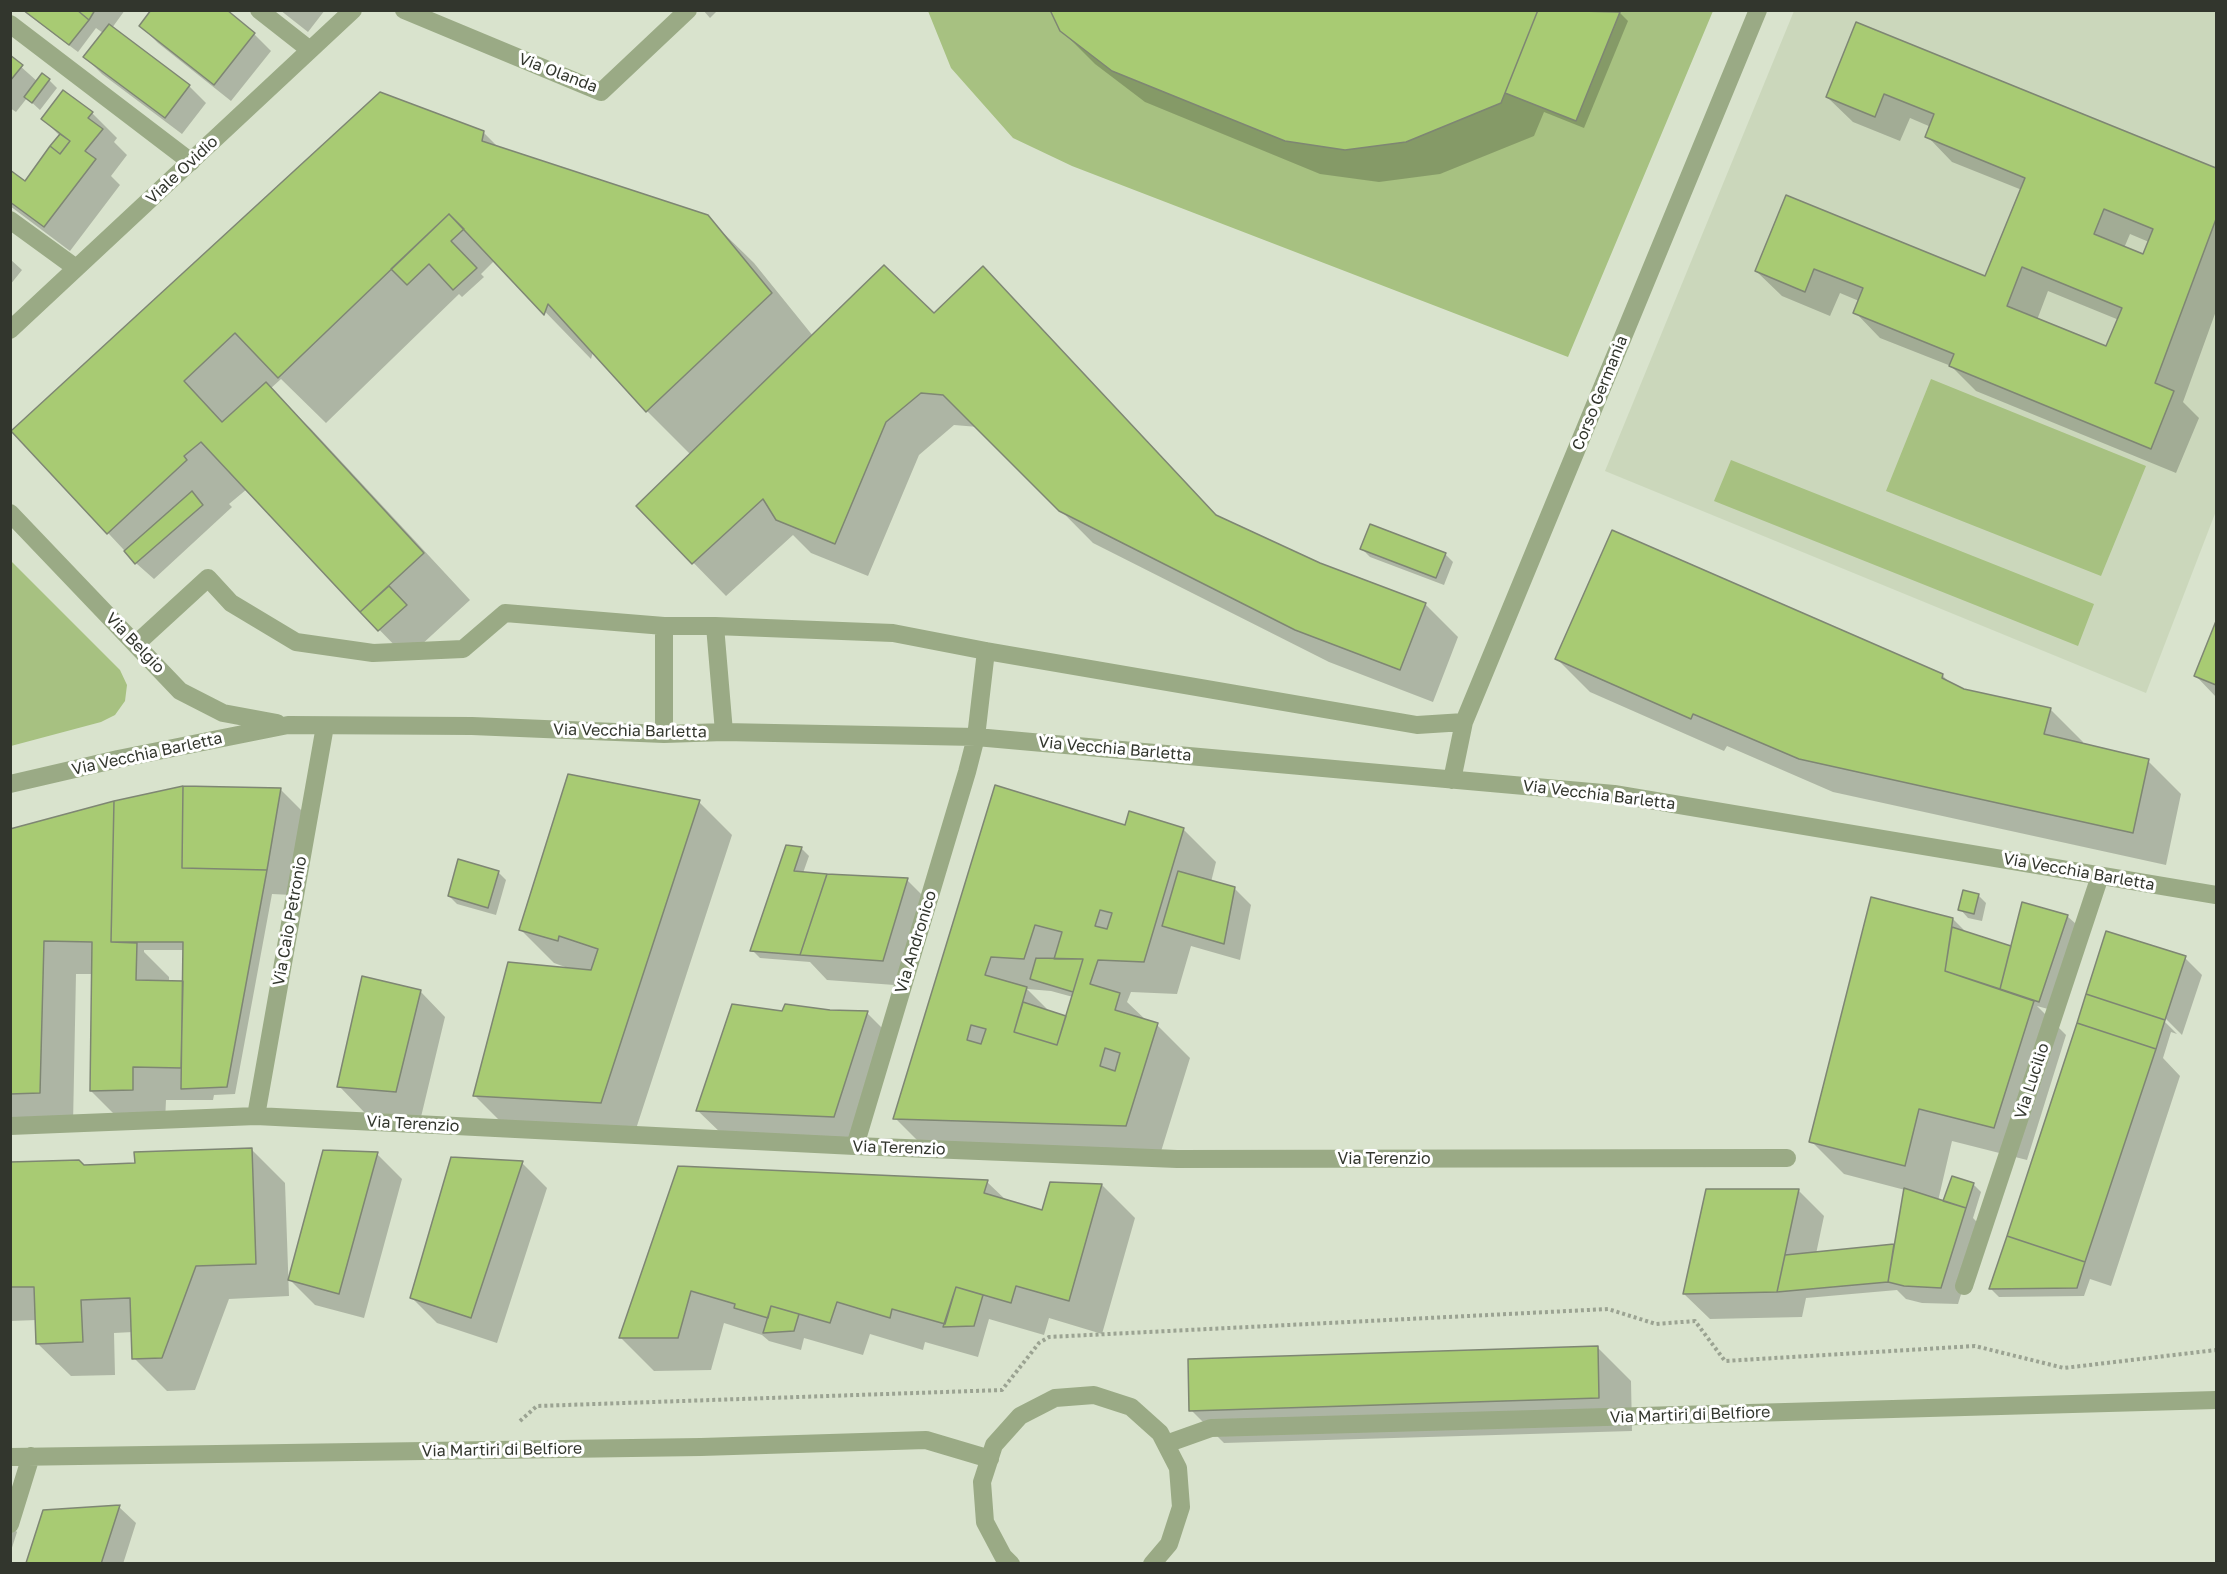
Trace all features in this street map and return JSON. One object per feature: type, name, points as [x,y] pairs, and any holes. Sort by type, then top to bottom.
[{"type":"street","points":[[259,10],[310,50]]},
{"type":"street","name":"Viale Ovidio","points":[[10,330],[353,10]]},
{"type":"street","name":"Via Olanda","points":[[404,10],[601,92],[688,10]]},
{"type":"street","name":"Corso Germania","points":[[1452,780],[1464,722],[1758,10]]},
{"type":"street","points":[[10,24],[191,162]]},
{"type":"street","points":[[10,220],[76,268]]},
{"type":"street","name":"Via Belgio","points":[[10,513],[180,691],[223,713],[288,725]]},
{"type":"street","points":[[136,644],[208,578],[231,603],[296,642],[374,653],[463,649],[505,613],[664,626],[892,633],[1417,725],[1464,722]]},
{"type":"street","points":[[664,626],[664,734]]},
{"type":"street","points":[[715,626],[724,732]]},
{"type":"street","name":"Via Andronico","points":[[855,1146],[964,783],[976,737],[986,651]]},
{"type":"street","name":"Via Vecchia Barletta","points":[[10,784],[118,759],[288,725],[472,726],[664,734],[724,732],[976,737],[1614,794],[2217,895]]},
{"type":"street","name":"Via Caio Petronio","points":[[256,1116],[325,726]]},
{"type":"street","name":"Via Lucilio","points":[[1964,1286],[2100,876]]},
{"type":"street","name":"Via Terenzio","points":[[10,1126],[256,1116],[855,1146],[1177,1159],[1787,1158]]},
{"type":"street","points":[[1011,1563],[1003,1556],[985,1521],[982,1482],[994,1445],[1020,1416],[1055,1398],[1094,1395],[1131,1407],[1160,1433],[1178,1468],[1181,1507],[1169,1544],[1152,1563]]},
{"type":"street","name":"Via Martiri di Belfiore","points":[[1166,1444],[1211,1428],[2217,1401]]},
{"type":"street","name":"Via Martiri di Belfiore","points":[[10,1457],[701,1447],[926,1440],[990,1460]]},
{"type":"street","points":[[10,1524],[31,1456]]},
{"type":"shaded area","points":[[1794,11],[2216,11],[2216,511],[2146,693],[1605,471]]},
{"type":"green space","points":[[928,11],[1713,11],[1568,357],[1072,166],[1013,138],[951,68]]},
{"type":"green space","points":[[1931,379],[2146,466],[2101,576],[1886,491]]},
{"type":"green space","points":[[1731,460],[2094,604],[2078,646],[1714,501]]},
{"type":"green space","points":[[11,561],[120,670],[127,685],[125,701],[115,715],[101,722],[11,746]]},
{"type":"building","points":[[23,10],[77,10],[89,20],[69,45]]},
{"type":"building","points":[[77,10],[95,10],[89,20]]},
{"type":"building","points":[[151,10],[227,10],[255,33],[214,85],[139,26]]},
{"type":"building","points":[[1050,10],[1538,10],[1501,103],[1406,142],[1345,150],[1285,141],[1112,71],[1060,31]]},
{"type":"building","points":[[1538,10],[1620,12],[1576,121],[1505,93]]},
{"type":"building","points":[[1856,22],[2216,168],[2216,219],[2155,383],[2174,391],[2151,449],[1949,366],[1954,354],[1853,313],[1863,288],[1814,269],[1805,292],[1755,271],[1786,195],[1985,276],[2025,178],[1925,137],[1934,114],[1884,94],[1875,117],[1826,97]],"holes":[[[2104,209],[2153,229],[2143,254],[2094,234]],[[2022,267],[2122,308],[2106,346],[2007,306]]]},
{"type":"building","points":[[109,24],[190,85],[165,118],[83,57]]},
{"type":"building","points":[[10,55],[23,65],[10,81]]},
{"type":"building","points":[[42,73],[50,79],[32,103],[24,97]]},
{"type":"building","points":[[63,90],[93,112],[88,118],[103,129],[85,151],[96,159],[44,227],[10,202],[10,170],[25,181],[50,146],[60,154],[70,141],[41,119]]},
{"type":"building","points":[[380,92],[484,131],[482,141],[708,215],[772,293],[646,412],[548,304],[544,315],[449,214],[278,378],[235,333],[184,381],[222,422],[266,382],[424,553],[360,612],[201,442],[184,456],[187,460],[107,534],[11,431]]},
{"type":"building","points":[[60,134],[70,141],[60,154],[50,146]]},
{"type":"building","points":[[449,214],[464,229],[451,241],[477,268],[453,290],[429,264],[407,285],[391,269]]},
{"type":"building","points":[[884,265],[934,313],[983,266],[1216,515],[1320,563],[1426,603],[1400,670],[1295,630],[1059,511],[943,395],[921,393],[886,422],[835,544],[776,520],[763,499],[692,564],[636,506]]},
{"type":"building","points":[[192,491],[203,505],[135,564],[124,551]]},
{"type":"building","points":[[1370,524],[1446,553],[1436,578],[1360,549]]},
{"type":"building","points":[[1612,530],[1943,674],[1942,678],[1964,689],[2051,708],[2044,734],[2149,759],[2133,833],[1799,759],[1693,714],[1691,719],[1555,659]]},
{"type":"building","points":[[389,586],[407,605],[378,631],[360,612]]},
{"type":"building","points":[[2216,621],[2216,685],[2194,676]]},
{"type":"building","points":[[568,774],[700,800],[601,1103],[473,1096],[508,962],[591,970],[598,949],[559,936],[558,941],[519,930]]},
{"type":"building","points":[[995,785],[1125,825],[1129,811],[1184,828],[1144,962],[1098,960],[1090,984],[1120,993],[1115,1010],[1158,1023],[1126,1126],[893,1119]],"holes":[[[1100,910],[1112,913],[1107,929],[1095,926]],[[1035,925],[1062,932],[1054,959],[1083,959],[1057,1045],[1014,1032],[1027,987],[985,975],[991,957],[1024,959]],[[971,1025],[986,1029],[981,1044],[967,1040]],[[1105,1048],[1120,1053],[1115,1071],[1100,1066]]]},
{"type":"building","points":[[183,786],[182,868],[267,870],[227,1087],[181,1089],[183,942],[111,942],[114,801]]},
{"type":"building","points":[[183,786],[281,788],[267,870],[182,868]]},
{"type":"building","points":[[114,801],[111,942],[137,943],[136,980],[183,981],[181,1068],[133,1067],[133,1090],[90,1091],[92,942],[44,941],[40,1093],[10,1094],[10,829]]},
{"type":"building","points":[[786,845],[802,847],[794,871],[827,874],[800,955],[750,951]]},
{"type":"building","points":[[458,859],[499,871],[488,908],[448,896]]},
{"type":"building","points":[[1178,871],[1235,887],[1224,944],[1162,926]]},
{"type":"building","points":[[827,874],[908,878],[883,961],[800,955]]},
{"type":"building","points":[[1963,890],[1979,894],[1974,914],[1958,910]]},
{"type":"building","points":[[1871,897],[1953,918],[1945,971],[2034,1001],[1994,1128],[1919,1109],[1905,1166],[1809,1142]]},
{"type":"building","points":[[2022,902],[2068,915],[2039,1002],[2000,989]]},
{"type":"building","points":[[1952,927],[2011,946],[2000,989],[1945,971]]},
{"type":"building","points":[[2106,931],[2186,956],[2165,1020],[2086,994]]},
{"type":"building","points":[[1036,958],[1083,959],[1073,992],[1030,979]]},
{"type":"building","points":[[362,976],[421,990],[396,1092],[337,1087]]},
{"type":"building","points":[[2086,994],[2165,1020],[2156,1049],[2077,1023]]},
{"type":"building","points":[[1023,1002],[1066,1016],[1057,1045],[1014,1032]]},
{"type":"building","points":[[732,1004],[782,1011],[785,1004],[830,1010],[868,1011],[834,1117],[696,1111]]},
{"type":"building","points":[[2077,1023],[2156,1049],[2085,1262],[2007,1236]]},
{"type":"building","points":[[252,1148],[256,1264],[196,1266],[162,1358],[132,1359],[130,1298],[81,1300],[83,1342],[36,1344],[34,1287],[10,1287],[10,1162],[79,1160],[84,1165],[135,1163],[134,1152]]},
{"type":"building","points":[[323,1150],[378,1152],[339,1294],[288,1280]]},
{"type":"building","points":[[451,1157],[523,1161],[471,1318],[410,1298]]},
{"type":"building","points":[[678,1166],[988,1180],[984,1193],[1042,1210],[1050,1182],[1102,1184],[1069,1301],[1016,1286],[1011,1303],[956,1287],[945,1324],[892,1309],[890,1318],[837,1302],[830,1323],[771,1306],[768,1318],[734,1308],[735,1304],[691,1291],[678,1338],[619,1338]]},
{"type":"building","points":[[1952,1176],[1974,1183],[1966,1208],[1943,1201]]},
{"type":"building","points":[[1904,1188],[1966,1208],[1941,1288],[1904,1286],[1888,1282]]},
{"type":"building","points":[[1706,1189],[1799,1189],[1777,1292],[1683,1294]]},
{"type":"building","points":[[2007,1236],[2085,1262],[2077,1288],[1989,1289]]},
{"type":"building","points":[[1894,1244],[1888,1282],[1777,1292],[1785,1255]]},
{"type":"building","points":[[956,1287],[983,1295],[974,1326],[943,1327]]},
{"type":"building","points":[[771,1306],[799,1314],[794,1331],[763,1333]]},
{"type":"building","points":[[1598,1346],[1599,1398],[1189,1411],[1188,1359]]},
{"type":"building","points":[[120,1505],[101,1564],[26,1563],[43,1510]]}]
